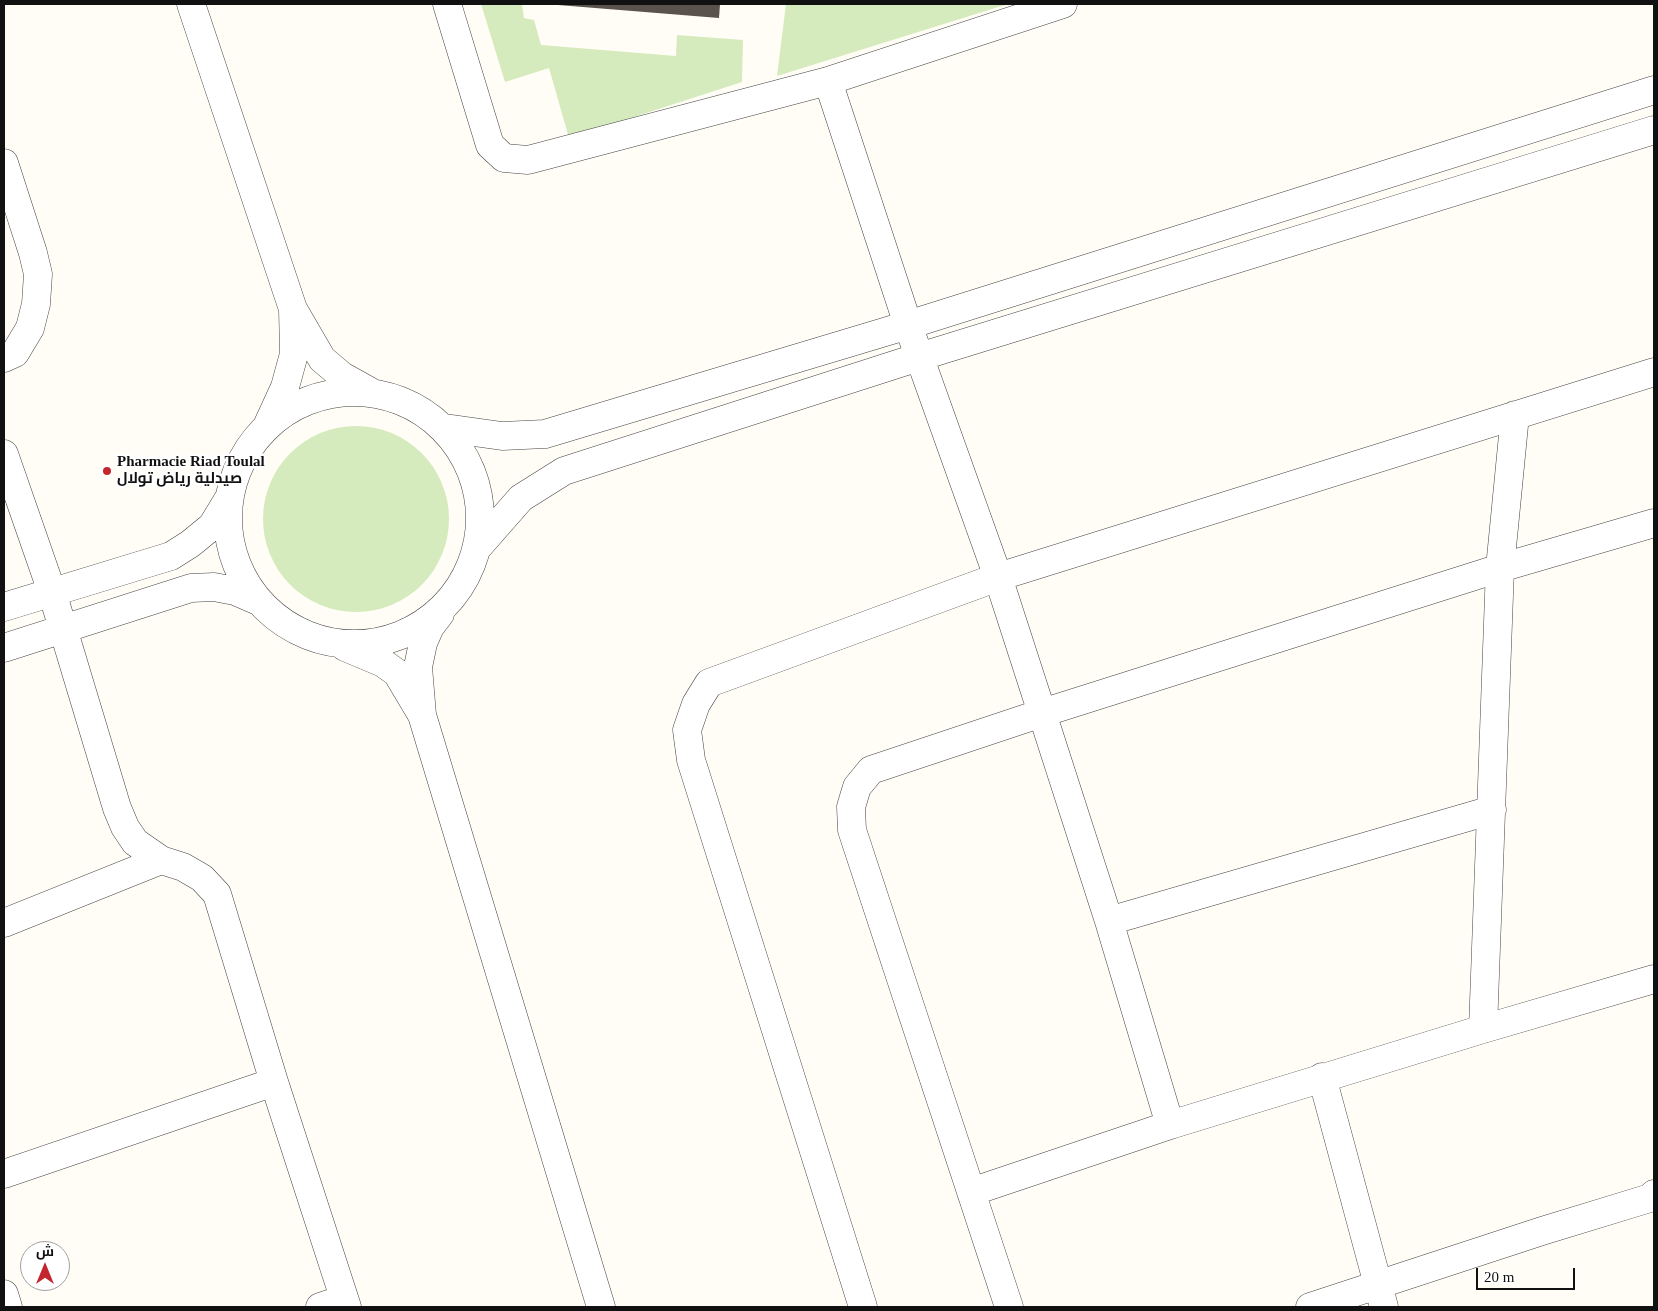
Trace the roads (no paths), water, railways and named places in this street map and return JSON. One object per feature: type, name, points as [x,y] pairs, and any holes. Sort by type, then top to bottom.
[{"type":"street","points":[[191,4],[293,309],[322,359],[342,376],[369,391],[410,404],[445,428],[465,454],[477,483],[482,515],[478,547],[466,578],[430,627],[423,643],[418,667],[422,715],[601,1307]]},
{"type":"street","points":[[447,4],[490,145],[504,158],[528,160],[828,81],[1062,4]]},
{"type":"street","points":[[828,81],[908,325],[998,577],[1109,921],[1170,1125]]},
{"type":"street","points":[[445,428],[502,436],[544,434],[908,325],[1654,90]]},
{"type":"street","points":[[478,547],[521,498],[564,471],[919,357],[1654,130]]},
{"type":"street","points":[[4,163],[38,274],[36,304],[30,328],[15,353],[4,358]]},
{"type":"street","points":[[4,607],[171,556],[190,544],[212,526],[228,498],[242,458],[267,426],[285,387],[294,354],[293,309]]},
{"type":"street","points":[[863,1307],[694,769],[687,730],[696,704],[708,683],[998,577],[1654,372]]},
{"type":"street","points":[[267,426],[297,404],[332,392],[369,391]]},
{"type":"street","points":[[1484,1029],[1500,568],[1515,415]]},
{"type":"street","points":[[4,454],[52,592],[125,827],[135,842],[161,860],[183,867],[202,878],[216,894],[274,1082],[337,1304]]},
{"type":"street","points":[[228,498],[227,525],[232,552],[242,578],[258,601],[280,620],[304,634],[361,652],[383,663],[397,674],[422,715]]},
{"type":"street","points":[[1009,1307],[852,830],[851,807],[857,788],[871,770],[1042,713],[1500,568],[1654,523]]},
{"type":"street","points":[[4,648],[191,588],[221,588],[235,591],[258,601]]},
{"type":"street","points":[[332,643],[363,644],[394,638],[422,625],[447,606]]},
{"type":"street","points":[[1109,921],[1492,810]]},
{"type":"street","points":[[4,923],[161,860]]},
{"type":"street","points":[[971,1192],[1170,1125],[1322,1077],[1654,980]]},
{"type":"street","points":[[1322,1077],[1380,1296]]},
{"type":"street","points":[[4,1174],[274,1082]]},
{"type":"street","points":[[1310,1307],[1380,1296],[1542,1231],[1650,1198],[1654,1194]]},
{"type":"street","points":[[4,1294],[8,1307]]},
{"type":"place","name":"Pharmacie Riad Toulal صيدلية رياض تولال","points":[[107,471]]}]
